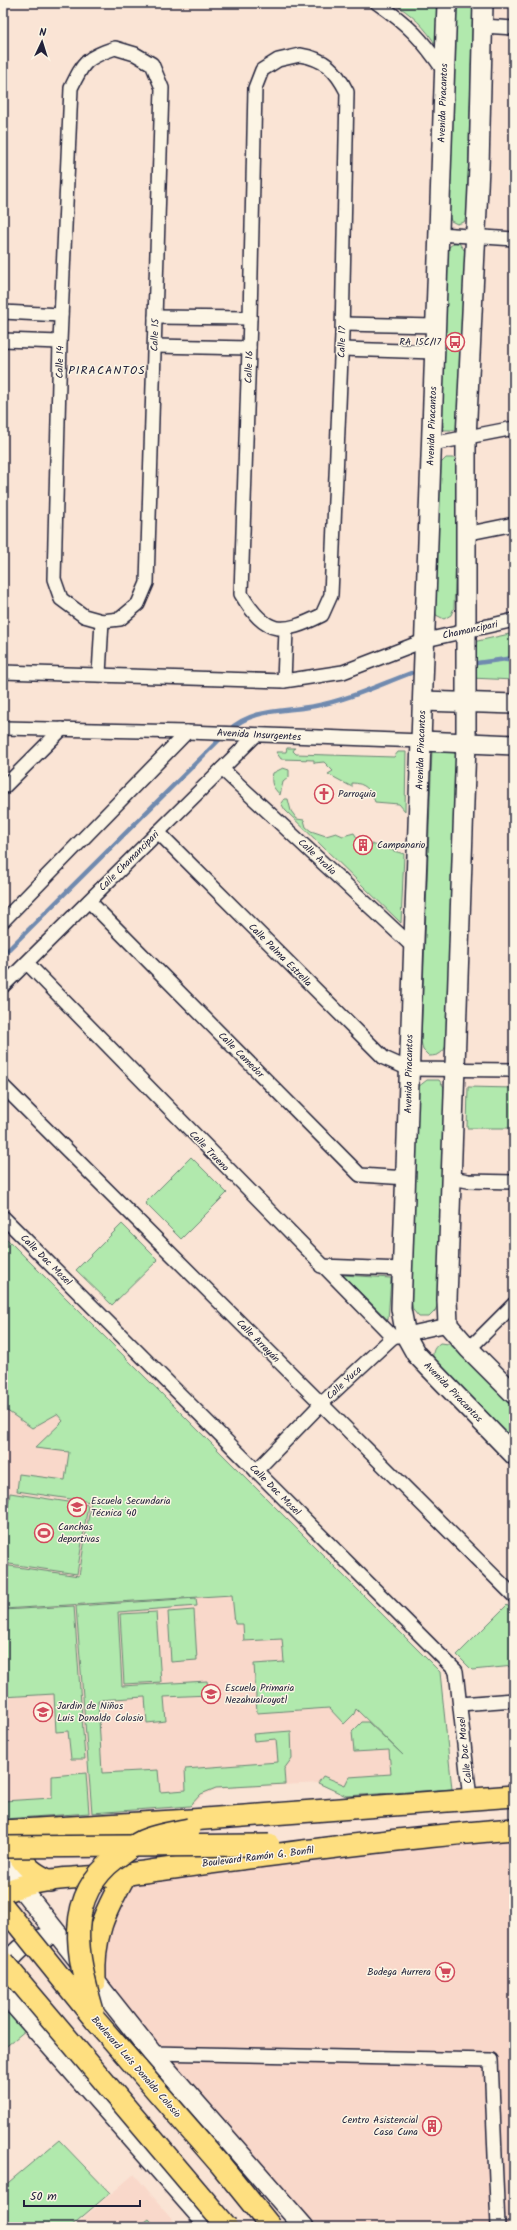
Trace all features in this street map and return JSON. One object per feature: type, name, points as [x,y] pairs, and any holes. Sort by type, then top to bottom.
[{"type":"main road","points":[[3,1831],[198,1819],[514,1796]]},
{"type":"main road","points":[[95,2020],[78,1953],[80,1914],[84,1898],[92,1883],[107,1865],[146,1839],[189,1829],[514,1809]]},
{"type":"main road","points":[[23,1829],[17,1852],[25,1864],[34,1873],[50,1881]]},
{"type":"main road","name":"Boulevard Ramón G. Bonfil","points":[[11,1889],[50,1881],[126,1874],[345,1846],[514,1829]]},
{"type":"main road","points":[[3,1847],[269,1845],[345,1846]]},
{"type":"main road","points":[[95,1981],[94,1955],[101,1922],[126,1874]]},
{"type":"main road","name":"Boulevard Luis Donaldo Colosio","points":[[3,1906],[95,2020],[220,2164],[270,2227]]},
{"type":"main road","points":[[3,1962],[227,2227]]},
{"type":"street","points":[[377,3],[403,20],[424,42],[444,71]]},
{"type":"street","name":"Avenida Piracantos","points":[[447,3],[434,352],[426,640],[412,946],[407,1178],[399,1336],[514,1455]]},
{"type":"street","points":[[483,3],[476,236],[466,438],[466,743],[447,1300],[448,1325],[469,1349],[514,1394]]},
{"type":"street","points":[[483,26],[514,28]]},
{"type":"street","name":"Calle 14","points":[[102,621],[84,616],[62,599],[54,579],[60,342],[71,88],[82,64],[96,54],[115,48]]},
{"type":"street","name":"Calle 15","points":[[102,621],[120,619],[138,604],[147,583],[162,88],[152,64],[135,54],[115,48]]},
{"type":"street","name":"Calle 16","points":[[286,630],[270,626],[247,605],[241,594],[250,318],[255,88],[262,70],[278,60],[300,55]]},
{"type":"street","name":"Calle 17","points":[[286,630],[322,615],[331,595],[343,324],[348,92],[338,75],[325,64],[312,57],[300,55]]},
{"type":"street","points":[[439,234],[514,239]]},
{"type":"street","points":[[3,312],[61,315]]},
{"type":"street","points":[[155,317],[250,318]]},
{"type":"street","points":[[343,324],[435,326]]},
{"type":"street","points":[[3,340],[60,342]]},
{"type":"street","points":[[155,346],[249,348]]},
{"type":"street","points":[[342,348],[434,352]]},
{"type":"street","points":[[432,444],[514,428]]},
{"type":"street","points":[[465,534],[514,524]]},
{"type":"street","name":"Chamancipari","points":[[426,640],[514,620]]},
{"type":"street","points":[[99,674],[102,621]]},
{"type":"street","points":[[284,681],[286,630]]},
{"type":"street","points":[[3,672],[284,681],[343,672],[426,640]]},
{"type":"street","points":[[423,701],[514,704]]},
{"type":"street","name":"Avenida Insurgentes","points":[[3,728],[201,732],[250,736],[514,745]]},
{"type":"street","points":[[3,788],[62,729]]},
{"type":"street","points":[[3,921],[187,732]]},
{"type":"street","name":"Calle Chamancipari","points":[[3,986],[222,769],[250,736]]},
{"type":"street","name":"Calle Aralia","points":[[222,769],[412,946]]},
{"type":"street","name":"Calle Palma Estrella","points":[[158,832],[384,1058],[409,1069]]},
{"type":"street","name":"Calle Camedor","points":[[89,901],[360,1175],[407,1178]]},
{"type":"street","name":"Calle Trueno","points":[[27,963],[321,1266],[399,1336]]},
{"type":"street","points":[[409,1069],[514,1070]]},
{"type":"street","name":"Calle Arrayán","points":[[3,1086],[514,1596]]},
{"type":"street","points":[[452,1178],[468,1181],[514,1182]]},
{"type":"street","name":"Calle Dac Mosel","points":[[3,1217],[456,1671],[470,1799]]},
{"type":"street","points":[[321,1266],[403,1269]]},
{"type":"street","points":[[469,1349],[514,1304]]},
{"type":"street","name":"Calle Yuca","points":[[256,1471],[321,1404],[399,1336],[448,1325]]},
{"type":"street","points":[[460,1704],[514,1700]]},
{"type":"street","points":[[3,1865],[11,1889],[58,1937],[152,2053],[304,2227]]},
{"type":"street","points":[[3,1971],[12,1956],[22,1946],[36,1940],[58,1937]]},
{"type":"street","points":[[3,1992],[210,2227]]},
{"type":"street","points":[[152,2053],[491,2060],[498,2227]]},
{"type":"shaded area","points":[[3,1361],[438,1790],[346,1796],[318,1783],[217,1789],[202,1796],[191,1807],[3,1819]]},
{"type":"shaded area","points":[[514,1836],[514,2227],[292,2227],[123,2032],[88,1984],[117,1881]]},
{"type":"shaded area","points":[[134,2174],[179,2227],[73,2227]]},
{"type":"green space","points":[[392,3],[438,3],[437,47],[418,22],[405,11]]},
{"type":"green space","points":[[455,3],[473,3],[467,215],[464,222],[457,224],[451,221],[449,214]]},
{"type":"green space","points":[[454,243],[459,243],[467,254],[461,423],[457,430],[444,430],[442,422],[447,253],[449,247]]},
{"type":"green space","points":[[446,458],[455,458],[459,464],[454,608],[451,615],[444,619],[436,615],[435,607],[441,463]]},
{"type":"green space","points":[[514,633],[514,680],[471,678],[473,642]]},
{"type":"green space","points":[[287,748],[295,748],[293,751],[296,754],[394,757],[398,752],[406,752],[405,811],[399,804],[375,802],[372,794],[361,784],[352,783],[352,787],[328,774],[333,771],[324,762],[314,763],[314,760],[281,759],[276,752],[286,752]]},
{"type":"green space","points":[[432,751],[458,753],[447,1044],[444,1050],[440,1053],[429,1056],[423,1050],[421,1041]]},
{"type":"green space","points":[[283,768],[289,770],[289,777],[283,782],[280,795],[273,785],[272,777],[273,773]]},
{"type":"green space","points":[[284,799],[288,799],[291,811],[297,819],[304,820],[306,827],[311,831],[326,836],[336,833],[343,836],[354,833],[359,841],[358,845],[361,849],[367,847],[368,843],[404,854],[401,923],[285,810],[281,803]]},
{"type":"green space","points":[[427,1080],[439,1080],[444,1087],[439,1301],[435,1311],[429,1317],[419,1317],[413,1310],[411,1301],[418,1087]]},
{"type":"green space","points":[[468,1087],[514,1088],[514,1128],[467,1128]]},
{"type":"green space","points":[[191,1157],[227,1193],[181,1239],[145,1203]]},
{"type":"green space","points":[[122,1224],[158,1260],[112,1305],[76,1270]]},
{"type":"green space","points":[[3,1235],[440,1672],[452,1789],[346,1796],[318,1783],[323,1776],[345,1785],[349,1777],[391,1774],[389,1750],[354,1752],[352,1732],[362,1722],[368,1722],[403,1755],[356,1709],[354,1714],[344,1724],[329,1708],[257,1713],[254,1664],[284,1662],[282,1639],[244,1641],[243,1624],[235,1624],[232,1595],[3,1609],[3,1565],[79,1576],[91,1502],[17,1491],[19,1474],[65,1480],[69,1452],[35,1448],[63,1421],[57,1414],[32,1428],[3,1408]]},
{"type":"green space","points":[[343,1275],[391,1278],[388,1320]]},
{"type":"green space","points":[[440,1343],[449,1344],[457,1350],[514,1406],[514,1444],[434,1363],[433,1352],[435,1347]]},
{"type":"green space","name":"Canchas deportivas","points":[[10,1493],[88,1505],[77,1574],[3,1563],[3,1539]]},
{"type":"green space","points":[[196,1598],[197,1606],[118,1612],[122,1686],[207,1681],[209,1695],[164,1697],[166,1721],[147,1723],[145,1697],[98,1700],[102,1773],[158,1770],[160,1792],[186,1790],[185,1769],[278,1762],[276,1739],[254,1741],[253,1734],[291,1731],[292,1758],[284,1769],[285,1784],[216,1788],[201,1794],[190,1806],[92,1813],[76,1606]]},
{"type":"green space","points":[[507,1605],[514,1613],[514,1666],[472,1670],[457,1655]]},
{"type":"green space","points":[[74,1606],[85,1759],[71,1759],[68,1731],[56,1732],[54,1694],[3,1697],[3,1610]]},
{"type":"green space","points":[[194,1610],[197,1660],[171,1662],[168,1612]]},
{"type":"green space","points":[[156,1612],[161,1682],[124,1684],[120,1614]]},
{"type":"green space","points":[[86,1773],[89,1813],[3,1819],[3,1801],[52,1798],[52,1776]]},
{"type":"green space","points":[[3,1998],[26,2030],[3,2049]]},
{"type":"green space","points":[[59,2140],[110,2193],[70,2227],[3,2227],[3,2187]]},
{"type":"green space","points":[[149,2219],[156,2227],[138,2227]]},
{"type":"waterway","points":[[477,663],[514,658]]},
{"type":"waterway","points":[[228,731],[247,718],[269,712],[303,708],[327,703],[351,696],[411,673]]},
{"type":"waterway","points":[[3,955],[223,736]]},
{"type":"place","name":"RA 15C/17","points":[[455,342]]},
{"type":"place","name":"Parroquia","points":[[324,794]]},
{"type":"place","name":"Campanario","points":[[363,845]]},
{"type":"place","name":"Escuela Secundaria Técnica 40","points":[[77,1507]]},
{"type":"place","name":"Canchas deportivas","points":[[44,1533]]},
{"type":"place","name":"Escuela Primaria Nezahualcoyotl","points":[[211,1694]]},
{"type":"place","name":"Jardin de Niños Luis Donaldo Colosio","points":[[43,1712]]},
{"type":"place","name":"Bodega Aurrera","points":[[445,1972]]},
{"type":"place","name":"Centro Asistencial Casa Cuna","points":[[432,2126]]},
{"type":"district","name":"PIRACANTOS","points":[[107,370]]}]
